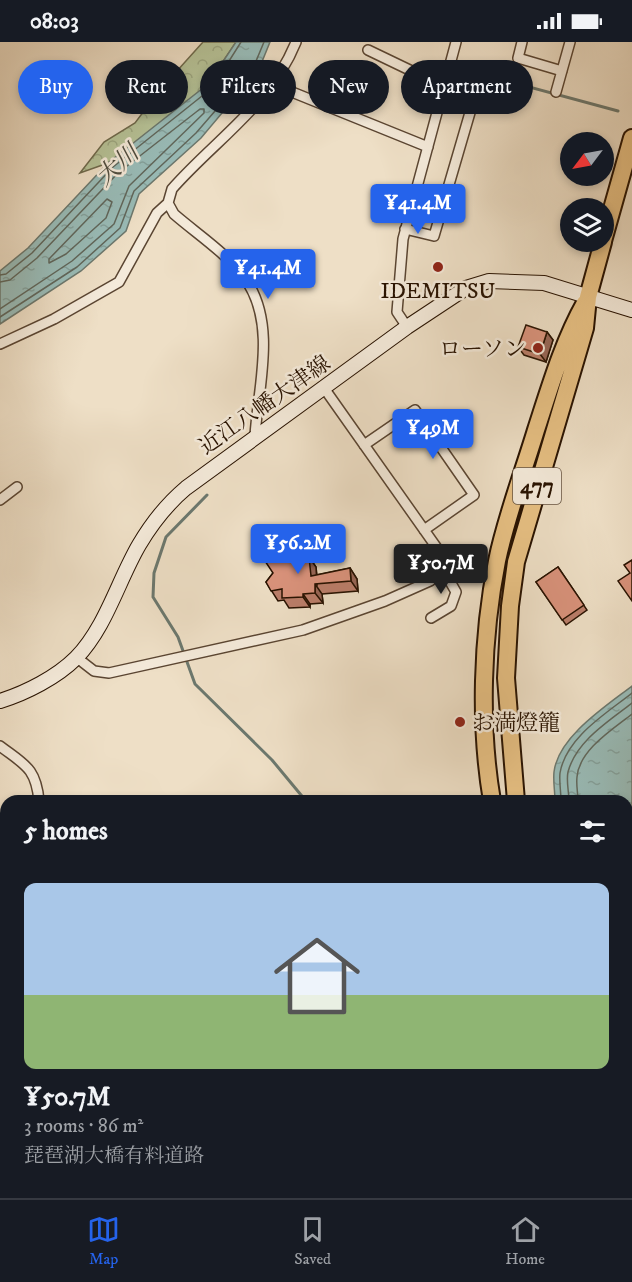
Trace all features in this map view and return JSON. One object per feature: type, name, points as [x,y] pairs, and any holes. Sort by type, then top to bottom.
[{"type":"highway","name":"477","points":[[614,202],[632,138]]},
{"type":"highway","name":"477","points":[[516,795],[506,678],[510,606],[516,562],[585,328],[588,297],[600,252]]},
{"type":"highway","name":"477","points":[[491,795],[488,776],[485,663],[496,568],[547,398],[572,324],[588,297]]},
{"type":"main road","name":"近江八幡大津線","points":[[0,700],[30,689],[76,657],[110,605],[139,545],[168,504],[207,470],[407,327],[466,288],[489,281],[544,283],[632,310]]},
{"type":"street","points":[[286,60],[296,42]]},
{"type":"street","points":[[452,60],[456,42]]},
{"type":"street","points":[[522,42],[518,58],[562,71]]},
{"type":"street","points":[[556,92],[570,42]]},
{"type":"street","points":[[368,51],[401,65]]},
{"type":"street","points":[[296,94],[428,147]]},
{"type":"street","points":[[0,344],[54,319],[119,282],[157,213],[168,203],[172,189],[189,170],[232,133],[247,114]]},
{"type":"street","points":[[407,327],[397,312],[405,229],[437,114]]},
{"type":"street","points":[[405,229],[434,236],[470,114]]},
{"type":"street","points":[[168,203],[174,214],[234,266],[249,284],[261,321],[264,357],[255,436]]},
{"type":"street","points":[[324,388],[444,558],[443,569],[456,592],[451,606],[431,618]]},
{"type":"street","points":[[364,445],[415,410],[474,495],[424,530]]},
{"type":"street","points":[[0,500],[17,487]]},
{"type":"street","points":[[76,657],[94,671],[109,673],[194,652],[303,630],[386,601],[430,581],[443,569]]},
{"type":"street","points":[[0,746],[32,771],[37,780],[38,795]]},
{"type":"green space","points":[[203,42],[236,42],[224,60],[200,60],[200,91],[188,101],[187,60]]},
{"type":"green space","points":[[142,114],[172,114],[108,163],[80,173],[104,142],[135,123]]},
{"type":"water","points":[[236,42],[270,42],[263,60],[224,60]]},
{"type":"water","name":"大川","points":[[200,90],[200,114],[221,114],[201,138],[139,194],[126,231],[81,271],[0,324],[0,271],[28,248],[108,163],[170,114],[188,114],[188,100]]},
{"type":"water","points":[[632,686],[632,795],[555,795],[554,772],[557,759],[574,735],[597,713]]},
{"type":"building","points":[[526,325],[547,332],[540,354],[518,347]]},
{"type":"building","points":[[274,549],[277,553],[281,550],[285,557],[304,555],[304,558],[309,557],[311,576],[350,568],[351,581],[315,584],[315,593],[303,594],[303,597],[282,598],[282,589],[271,591],[266,582],[273,573],[263,558]]},
{"type":"building","points":[[632,560],[632,601],[618,581],[630,573],[624,565]]},
{"type":"building","points":[[558,567],[584,605],[562,620],[536,582]]},
{"type":"waterway","points":[[533,88],[618,111]]},
{"type":"waterway","points":[[207,495],[166,537],[154,573],[153,597],[178,637],[195,684],[272,760],[301,795]]},
{"type":"place","name":"IDEMITSU","points":[[438,267]]},
{"type":"place","name":"ローソン","points":[[538,348]]},
{"type":"place","name":"お満燈籠","points":[[460,722]]}]
